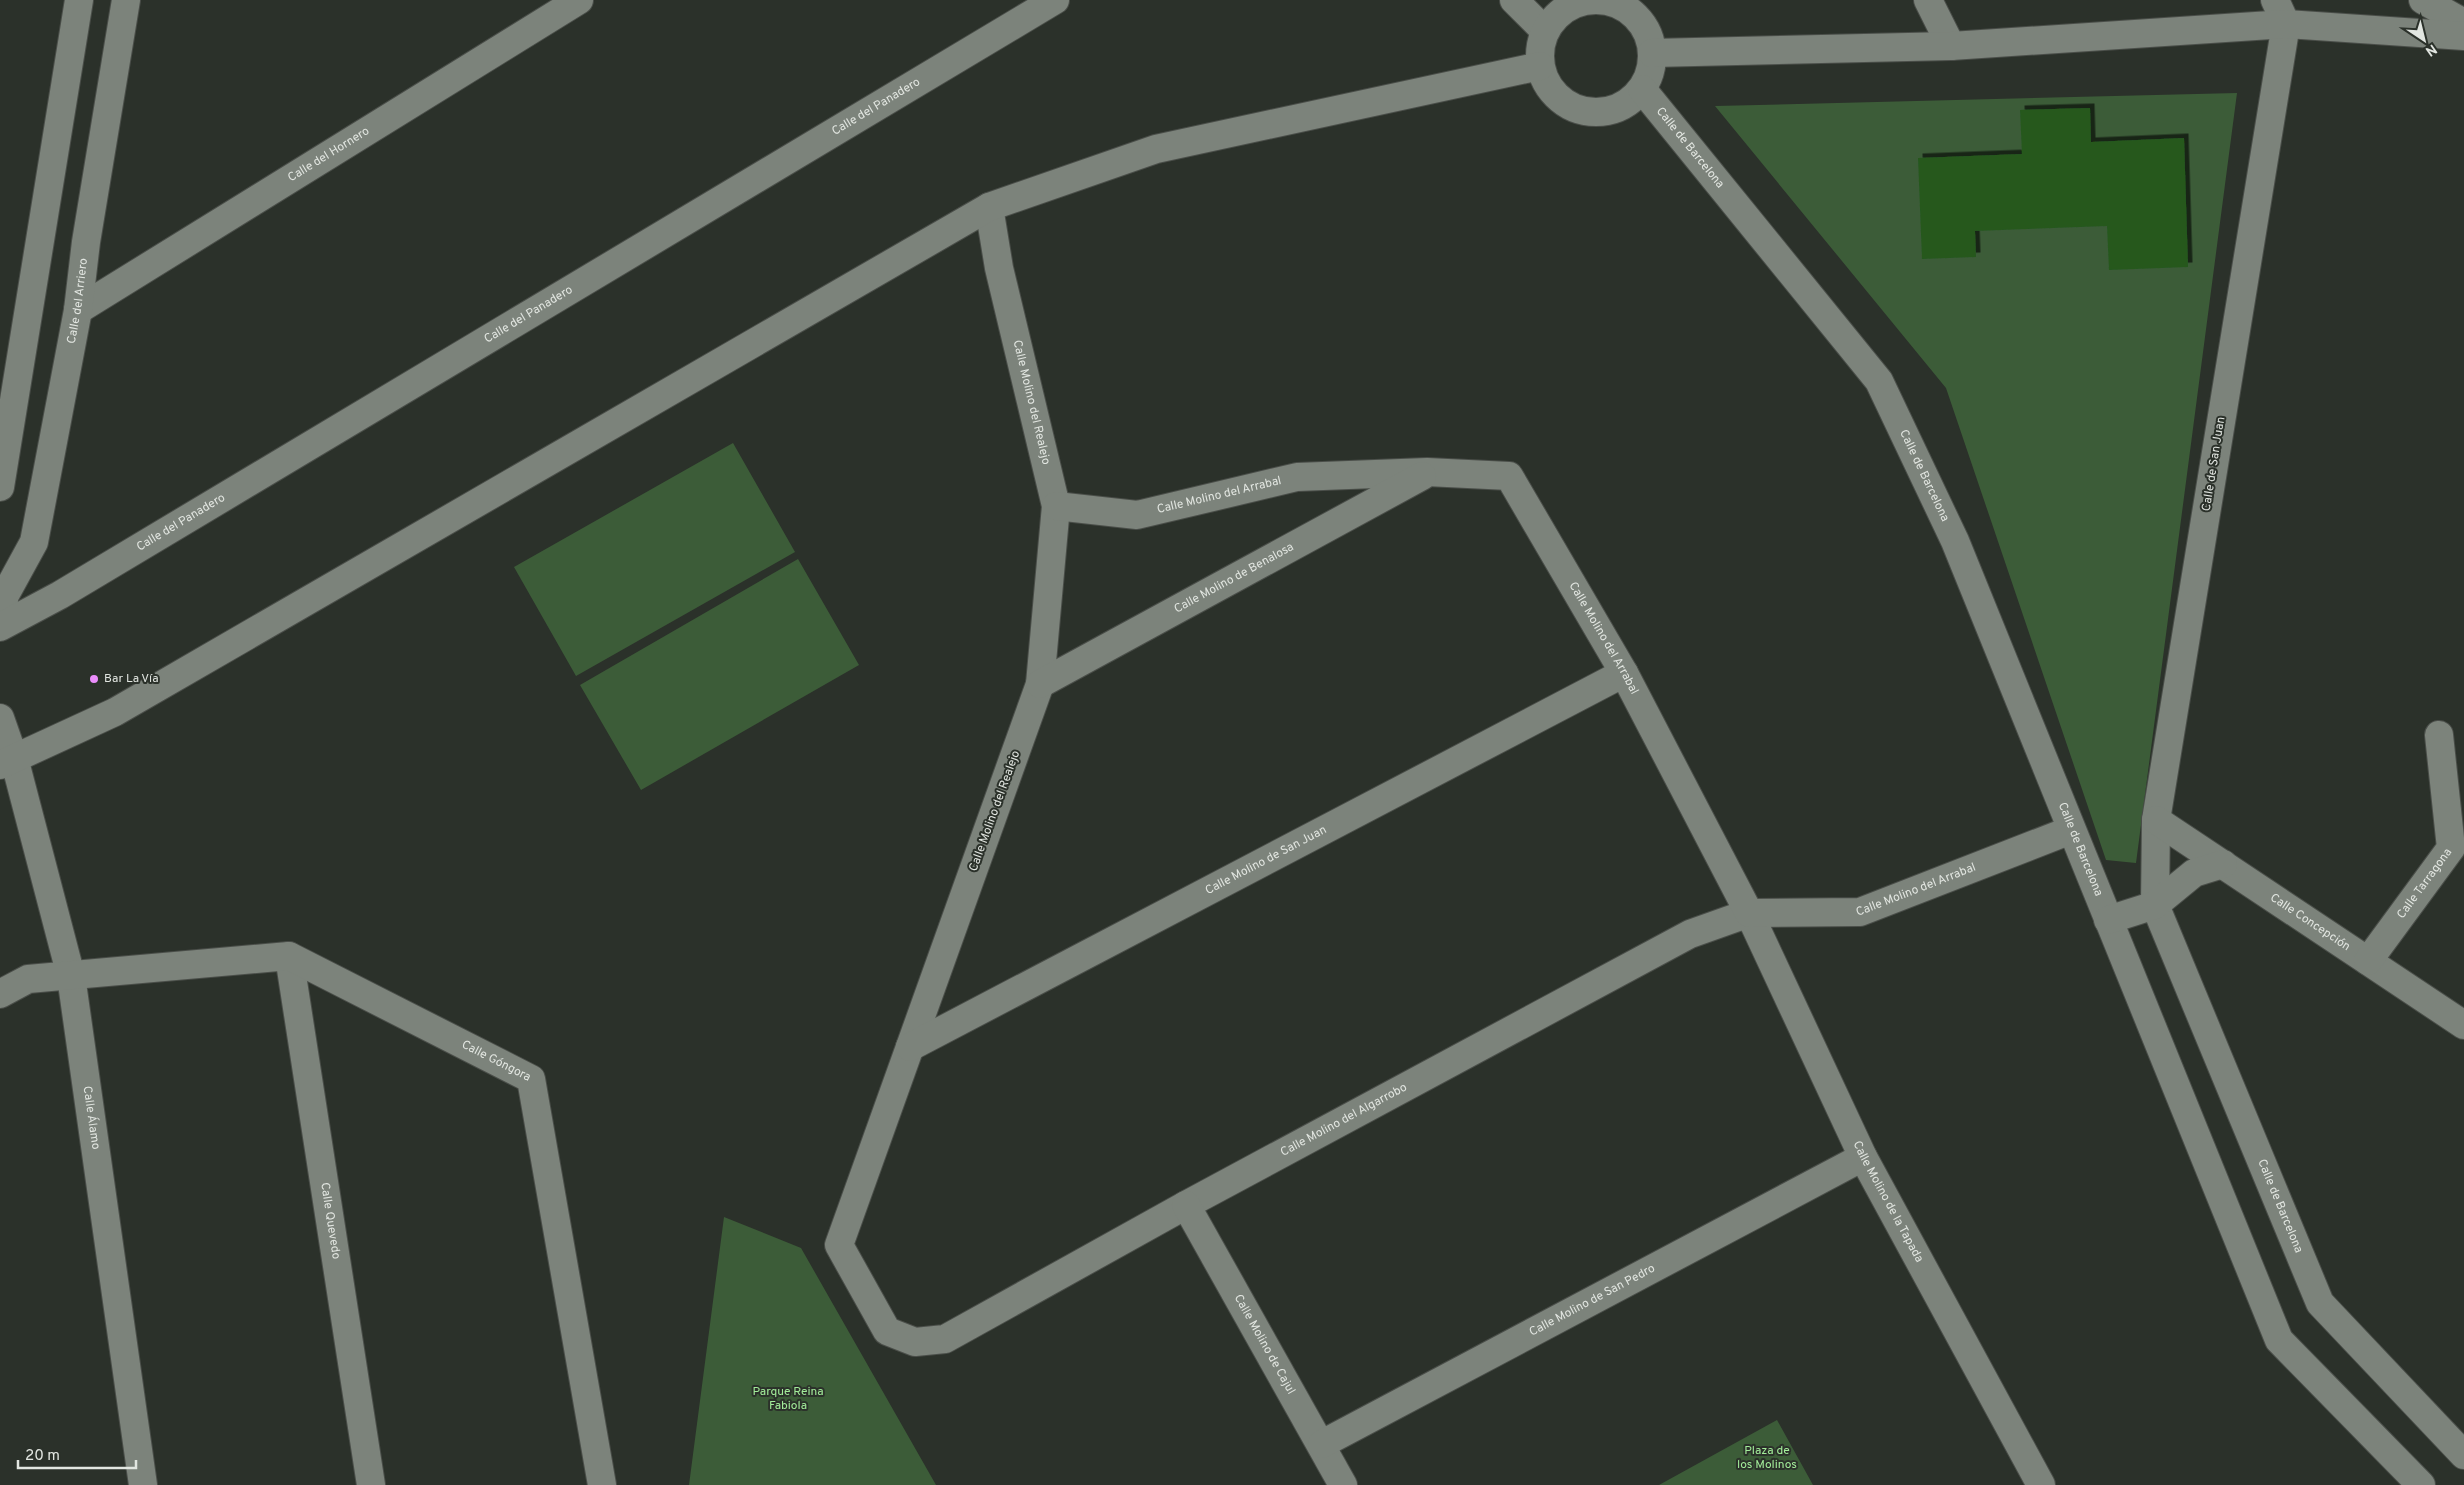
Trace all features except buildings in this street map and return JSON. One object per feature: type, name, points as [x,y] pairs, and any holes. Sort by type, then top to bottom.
[{"type":"street","points":[[0,487],[79,0]]},
{"type":"street","name":"Calle del Hornero","points":[[78,310],[579,0]]},
{"type":"street","name":"Calle del Panadero","points":[[0,627],[68,590],[1055,0]]},
{"type":"street","points":[[1514,0],[1545,31]]},
{"type":"street","points":[[1928,0],[1951,46]]},
{"type":"street","points":[[2423,0],[2464,23]]},
{"type":"street","points":[[1606,1],[1624,7],[1638,19],[1648,35],[1652,53],[1650,72],[1642,89],[1628,102],[1611,111],[1592,113],[1574,108],[1558,98],[1546,84],[1540,66],[1540,48],[1545,31],[1556,16],[1579,2],[1606,1]]},
{"type":"street","name":"Calle del Arriero","points":[[2,595],[34,542],[78,310],[86,242],[128,2]]},
{"type":"street","points":[[1652,53],[1951,46],[2280,12],[2464,36]]},
{"type":"street","name":"Calle de San Juan","points":[[2155,905],[2156,820],[2280,12]]},
{"type":"street","points":[[0,718],[7,762],[124,707],[989,207],[1156,149],[1540,66]]},
{"type":"street","name":"Calle de Barcelona","points":[[1642,89],[1879,381],[1956,541],[2071,830],[2280,1340],[2422,1485]]},
{"type":"street","name":"Calle Molino del Realejo","points":[[945,1339],[914,1342],[887,1331],[839,1244],[1040,684],[1056,506],[998,268],[989,207]]},
{"type":"street","name":"Calle Molino del Arrabal","points":[[1056,506],[1137,515],[1297,477],[1427,472],[1509,476],[1624,673],[1750,913],[1860,912],[2071,830]]},
{"type":"street","name":"Calle Molino de Benalosa","points":[[1040,684],[1427,472]]},
{"type":"street","name":"Calle Molino de San Juan","points":[[910,1047],[1624,673]]},
{"type":"street","name":"Calle Tarragona","points":[[2368,961],[2451,848],[2439,735]]},
{"type":"street","name":"Calle Álamo","points":[[7,762],[71,976],[143,1485]]},
{"type":"street","name":"Calle Concepción","points":[[2156,820],[2464,1025]]},
{"type":"street","points":[[2108,920],[2155,905],[2194,873],[2223,864]]},
{"type":"street","name":"Calle de Barcelona","points":[[2155,905],[2320,1303],[2464,1456]]},
{"type":"street","name":"Calle Molino de la Tapada","points":[[1750,913],[1863,1157],[2041,1485]]},
{"type":"street","name":"Calle Molino del Algarrobo","points":[[945,1339],[1186,1205],[1690,934],[1750,913]]},
{"type":"street","points":[[0,994],[28,979],[289,956]]},
{"type":"street","name":"Calle Quevedo","points":[[289,956],[370,1485]]},
{"type":"street","name":"Calle Góngora","points":[[289,956],[531,1079],[602,1485]]},
{"type":"street","name":"Calle Molino de San Pedro","points":[[1322,1444],[1863,1157]]},
{"type":"street","name":"Calle Molino de Cajul","points":[[1186,1205],[1322,1444],[1343,1485]]},
{"type":"green space","points":[[2237,93],[2136,863],[2106,860],[1946,388],[1715,106]]},
{"type":"green space","points":[[733,443],[795,552],[576,676],[514,567]]},
{"type":"green space","points":[[798,559],[859,665],[641,790],[580,685]]},
{"type":"green space","name":"Parque Reina Fabiola","points":[[724,1217],[801,1248],[936,1485],[689,1485]]},
{"type":"green space","name":"Plaza de los Molinos","points":[[1777,1420],[1813,1485],[1659,1485]]},
{"type":"place","name":"Bar La Vía","points":[[94,679]]}]
